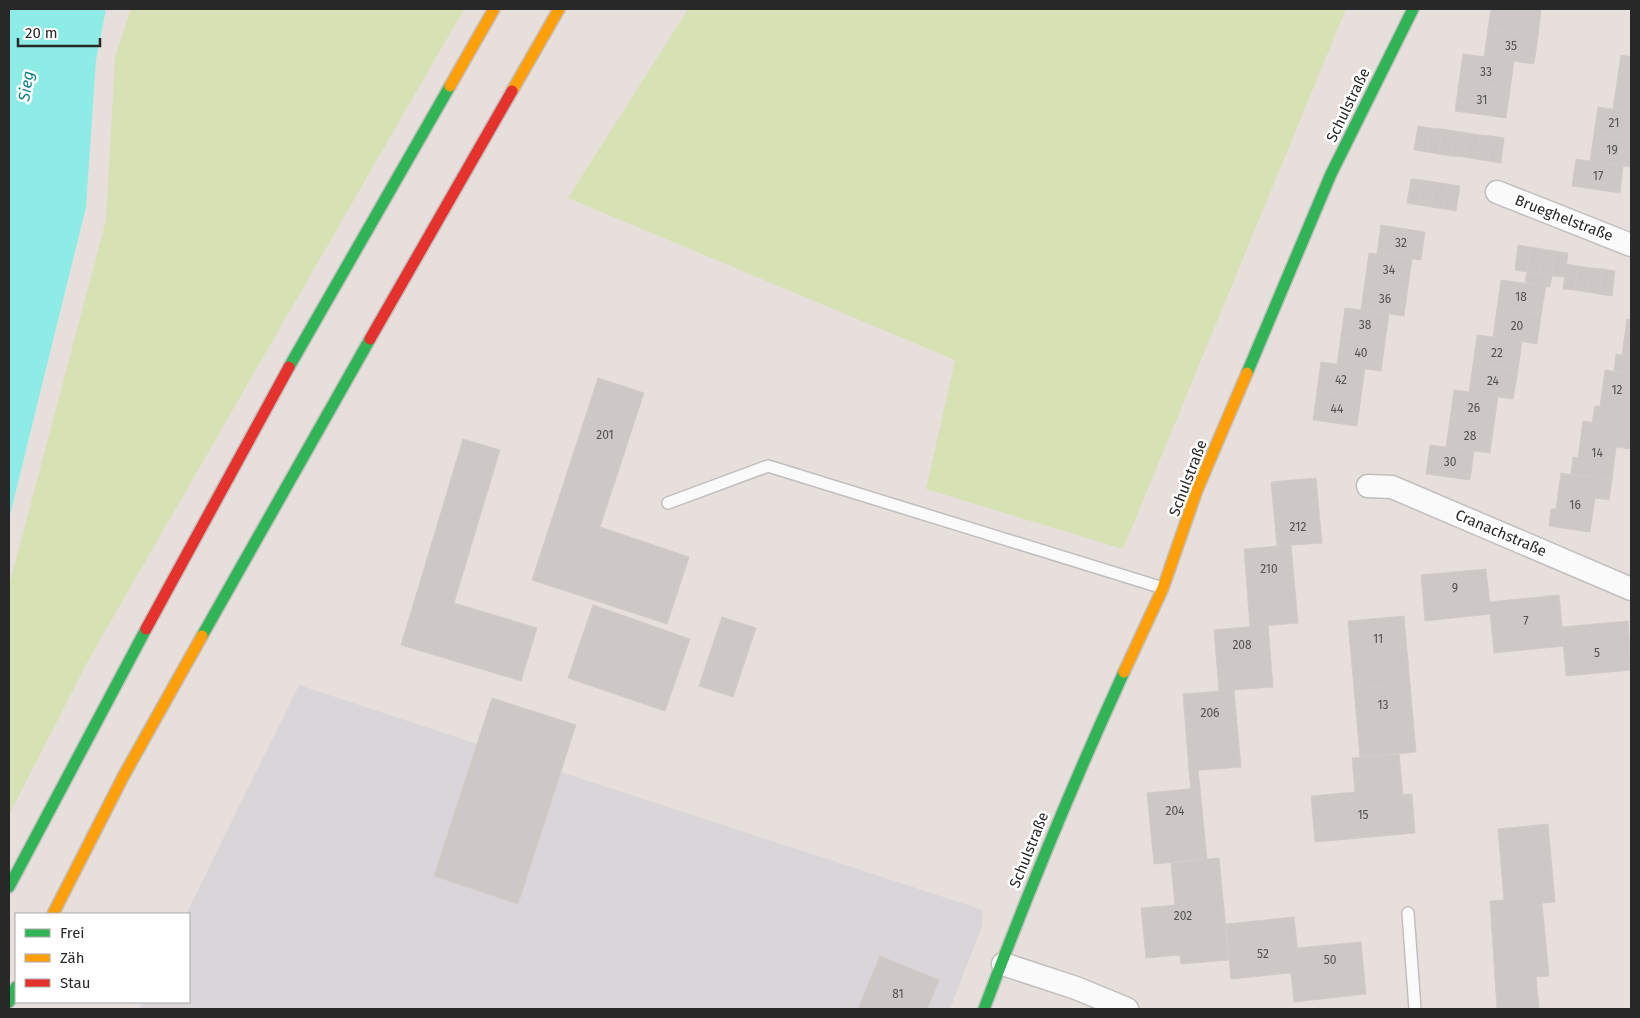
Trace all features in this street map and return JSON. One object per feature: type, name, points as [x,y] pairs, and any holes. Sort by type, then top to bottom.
[{"type":"main road","points":[[9,887],[251,433],[494,9]]},
{"type":"main road","points":[[54,913],[124,775],[230,584],[559,9]]},
{"type":"main road","name":"Schulstraße","points":[[984,1009],[1003,964],[1028,893],[1079,769],[1163,588],[1197,490],[1331,174],[1413,9]]},
{"type":"main road","points":[[9,1002],[15,989]]},
{"type":"street","name":"Brueghelstraße","points":[[1496,192],[1631,245]]},
{"type":"street","name":"Cranachstraße","points":[[1368,486],[1392,487],[1631,589]]},
{"type":"street","points":[[1003,964],[1076,988],[1128,1009]]},
{"type":"lane","points":[[668,503],[768,466],[1163,588]]},
{"type":"lane","points":[[1408,914],[1415,1009]]},
{"type":"shaded area","points":[[299,685],[477,744],[435,876],[518,903],[561,772],[983,910],[982,926],[950,1009],[139,1009],[142,1003],[190,1003],[190,913],[186,913]]},
{"type":"green space","points":[[131,9],[464,9],[89,659],[9,815],[9,586],[106,220],[115,57]]},
{"type":"green space","points":[[688,9],[1346,9],[1123,549],[926,489],[955,360],[568,198]]},
{"type":"water","name":"Sieg","points":[[9,9],[106,9],[96,60],[86,207],[9,519]]},
{"type":"building","points":[[1491,9],[1541,9],[1538,36],[1488,29]]},
{"type":"building","points":[[1488,29],[1538,36],[1534,64],[1484,57]]},
{"type":"building","points":[[1463,54],[1514,61],[1510,90],[1459,82]]},
{"type":"building","points":[[1621,55],[1631,57],[1631,84],[1617,82]]},
{"type":"building","points":[[1459,82],[1510,90],[1506,118],[1455,111]]},
{"type":"building","points":[[1617,82],[1631,84],[1631,112],[1613,109]]},
{"type":"building","points":[[1598,107],[1631,112],[1631,139],[1594,134]]},
{"type":"building","points":[[1418,126],[1430,128],[1427,152],[1414,150]]},
{"type":"building","points":[[1430,128],[1442,129],[1439,154],[1427,152]]},
{"type":"building","points":[[1442,129],[1455,131],[1451,156],[1439,154]]},
{"type":"building","points":[[1455,131],[1467,133],[1464,157],[1451,156]]},
{"type":"building","points":[[1467,133],[1480,135],[1476,159],[1464,157]]},
{"type":"building","points":[[1594,134],[1631,139],[1631,167],[1590,161]]},
{"type":"building","points":[[1480,135],[1492,136],[1488,161],[1476,159]]},
{"type":"building","points":[[1492,136],[1504,138],[1501,163],[1488,161]]},
{"type":"building","points":[[1576,159],[1623,166],[1620,193],[1572,186]]},
{"type":"building","points":[[1411,179],[1423,180],[1419,205],[1407,203]]},
{"type":"building","points":[[1423,180],[1435,182],[1431,207],[1419,205]]},
{"type":"building","points":[[1435,182],[1447,184],[1444,209],[1431,207]]},
{"type":"building","points":[[1447,184],[1460,186],[1456,211],[1444,209]]},
{"type":"building","points":[[1381,225],[1425,232],[1421,260],[1377,254]]},
{"type":"building","points":[[1518,245],[1530,247],[1527,272],[1515,270]]},
{"type":"building","points":[[1530,247],[1543,249],[1539,274],[1527,272]]},
{"type":"building","points":[[1543,249],[1555,251],[1552,276],[1539,274]]},
{"type":"building","points":[[1555,251],[1568,253],[1565,277],[1552,276]]},
{"type":"building","points":[[1369,253],[1412,259],[1408,287],[1365,281]]},
{"type":"building","points":[[1566,264],[1578,266],[1575,290],[1563,289]]},
{"type":"building","points":[[1578,266],[1591,268],[1587,292],[1575,290]]},
{"type":"building","points":[[1591,268],[1603,269],[1599,294],[1587,292]]},
{"type":"building","points":[[1603,269],[1615,271],[1612,296],[1599,294]]},
{"type":"building","points":[[1527,272],[1552,276],[1550,287],[1525,283]]},
{"type":"building","points":[[1501,280],[1546,286],[1541,315],[1497,308]]},
{"type":"building","points":[[1365,281],[1408,287],[1404,316],[1361,310]]},
{"type":"building","points":[[1345,308],[1389,314],[1385,342],[1341,336]]},
{"type":"building","points":[[1497,308],[1541,315],[1537,344],[1493,337]]},
{"type":"building","points":[[1627,319],[1631,319],[1631,374],[1614,371],[1616,354],[1622,355]]},
{"type":"building","points":[[1477,335],[1522,341],[1518,370],[1473,364]]},
{"type":"building","points":[[1341,336],[1385,342],[1381,371],[1337,365]]},
{"type":"building","points":[[1321,362],[1365,368],[1361,397],[1317,391]]},
{"type":"building","points":[[1473,364],[1518,370],[1513,399],[1469,393]]},
{"type":"building","points":[[1605,370],[1631,374],[1631,428],[1592,423],[1595,406],[1600,406]]},
{"type":"building","points":[[598,378],[644,393],[600,527],[689,557],[667,624],[532,580]]},
{"type":"building","points":[[1454,390],[1498,396],[1494,425],[1450,419]]},
{"type":"building","points":[[1317,391],[1361,397],[1357,426],[1313,420]]},
{"type":"building","points":[[1450,419],[1494,425],[1490,453],[1446,447]]},
{"type":"building","points":[[1583,421],[1631,428],[1631,449],[1616,447],[1612,480],[1571,474],[1573,457],[1578,458]]},
{"type":"building","points":[[463,439],[500,450],[454,603],[537,628],[521,681],[401,645]]},
{"type":"building","points":[[1430,445],[1474,451],[1470,480],[1426,474]]},
{"type":"building","points":[[1561,473],[1612,480],[1609,500],[1595,498],[1590,532],[1549,526],[1551,509],[1556,509]]},
{"type":"building","points":[[1316,478],[1322,543],[1277,546],[1271,482]]},
{"type":"building","points":[[1291,545],[1298,623],[1250,627],[1244,549]]},
{"type":"building","points":[[1486,569],[1491,614],[1425,621],[1421,575]]},
{"type":"building","points":[[1559,595],[1564,646],[1494,653],[1489,602]]},
{"type":"building","points":[[593,605],[690,639],[665,711],[568,678]]},
{"type":"building","points":[[1404,616],[1410,684],[1354,689],[1348,621]]},
{"type":"building","points":[[722,617],[756,628],[733,697],[699,686]]},
{"type":"building","points":[[1628,621],[1631,670],[1566,676],[1562,627]]},
{"type":"building","points":[[1268,625],[1273,687],[1219,691],[1214,630]]},
{"type":"building","points":[[1410,684],[1416,752],[1360,757],[1354,689]]},
{"type":"building","points":[[1234,690],[1241,767],[1189,771],[1183,694]]},
{"type":"building","points":[[492,698],[576,725],[518,904],[434,876]]},
{"type":"building","points":[[1399,754],[1403,795],[1412,794],[1415,833],[1315,842],[1311,796],[1355,792],[1352,758]]},
{"type":"building","points":[[1198,770],[1200,788],[1191,789],[1189,771]]},
{"type":"building","points":[[1200,788],[1207,859],[1154,864],[1147,793]]},
{"type":"building","points":[[1548,824],[1555,902],[1542,903],[1549,976],[1536,977],[1539,1009],[1497,1009],[1490,901],[1504,900],[1498,829]]},
{"type":"building","points":[[1219,858],[1229,960],[1181,964],[1180,955],[1146,958],[1141,908],[1175,905],[1171,863]]},
{"type":"building","points":[[1294,917],[1300,972],[1231,979],[1226,924]]},
{"type":"building","points":[[1361,942],[1366,994],[1294,1002],[1291,973],[1300,972],[1297,948]]},
{"type":"building","points":[[880,956],[939,980],[927,1009],[858,1009]]},
{"type":"traffic: fast","points":[[1247,373],[1331,174],[1413,9]]},
{"type":"traffic: fast","points":[[289,367],[450,86]]},
{"type":"traffic: fast","points":[[202,636],[370,339]]},
{"type":"traffic: fast","points":[[9,887],[146,629]]},
{"type":"traffic: fast","points":[[984,1009],[1051,839],[1124,672]]},
{"type":"traffic: fast","points":[[9,1002],[15,989]]},
{"type":"traffic: slow","points":[[450,86],[494,9]]},
{"type":"traffic: slow","points":[[512,91],[559,9]]},
{"type":"traffic: slow","points":[[1124,672],[1163,588],[1197,490],[1247,373]]},
{"type":"traffic: slow","points":[[54,913],[124,775],[202,636]]},
{"type":"traffic: jam","points":[[370,339],[512,91]]},
{"type":"traffic: jam","points":[[146,629],[289,367]]}]
